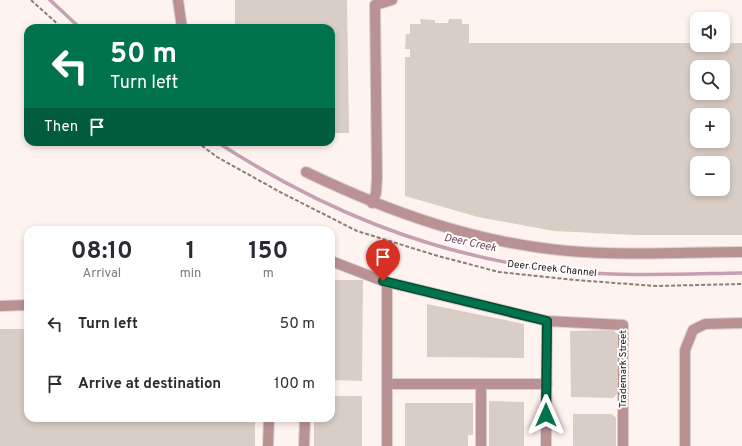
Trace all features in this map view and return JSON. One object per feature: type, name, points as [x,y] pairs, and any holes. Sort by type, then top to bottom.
[{"type":"street","points":[[178,0],[181,24]]},
{"type":"street","points":[[372,202],[376,193],[377,178],[375,2],[392,0]]},
{"type":"street","points":[[306,172],[372,202],[414,218],[461,232],[546,248],[600,253],[742,252]]},
{"type":"street","points":[[335,264],[387,283],[547,321],[546,446]]},
{"type":"street","points":[[387,283],[387,446]]},
{"type":"street","points":[[0,306],[24,306]]},
{"type":"street","name":"Trademark Street","points":[[547,321],[623,325],[623,446]]},
{"type":"street","points":[[685,446],[685,350],[693,330],[704,324],[742,323]]},
{"type":"street","points":[[387,384],[547,384]]},
{"type":"street","points":[[481,384],[481,446]]},
{"type":"street","points":[[268,446],[269,422]]},
{"type":"street","points":[[304,446],[305,422]]},
{"type":"path","points":[[31,0],[58,24]]},
{"type":"path","name":"Deer Creek Channel","points":[[202,146],[217,157],[280,192],[357,231],[438,256],[499,272],[575,280],[656,286],[742,284]]},
{"type":"building","points":[[235,0],[347,0],[349,133],[335,133],[335,24],[235,24]]},
{"type":"building","points":[[420,19],[435,20],[435,23],[448,23],[449,19],[462,19],[462,24],[469,24],[469,43],[690,43],[690,52],[730,52],[730,43],[742,43],[742,235],[635,235],[554,231],[478,217],[405,196],[405,57],[410,57],[410,49],[405,49],[406,34],[410,34],[410,24],[421,24]]},
{"type":"building","points":[[335,280],[363,280],[362,381],[335,380]]},
{"type":"building","points":[[427,304],[524,324],[524,358],[427,357]]},
{"type":"building","points":[[0,329],[24,329],[24,422],[255,422],[255,446],[0,446]]},
{"type":"building","points":[[613,330],[618,335],[617,394],[613,398],[571,397],[570,331]]},
{"type":"building","points":[[335,396],[362,396],[362,446],[314,446],[314,422],[335,422]]},
{"type":"building","points":[[489,401],[524,402],[524,446],[489,446]]},
{"type":"building","points":[[405,403],[473,403],[473,435],[468,435],[468,446],[405,446]]},
{"type":"building","points":[[573,414],[612,414],[616,418],[616,446],[573,446]]},
{"type":"waterway","name":"Deer Creek","points":[[50,0],[76,24]]},
{"type":"waterway","name":"Deer Creek","points":[[224,146],[296,188],[337,208],[378,226],[463,253],[508,263],[554,270],[601,274],[742,273]]},
{"type":"route","points":[[383,281],[547,321],[546,415]]}]
